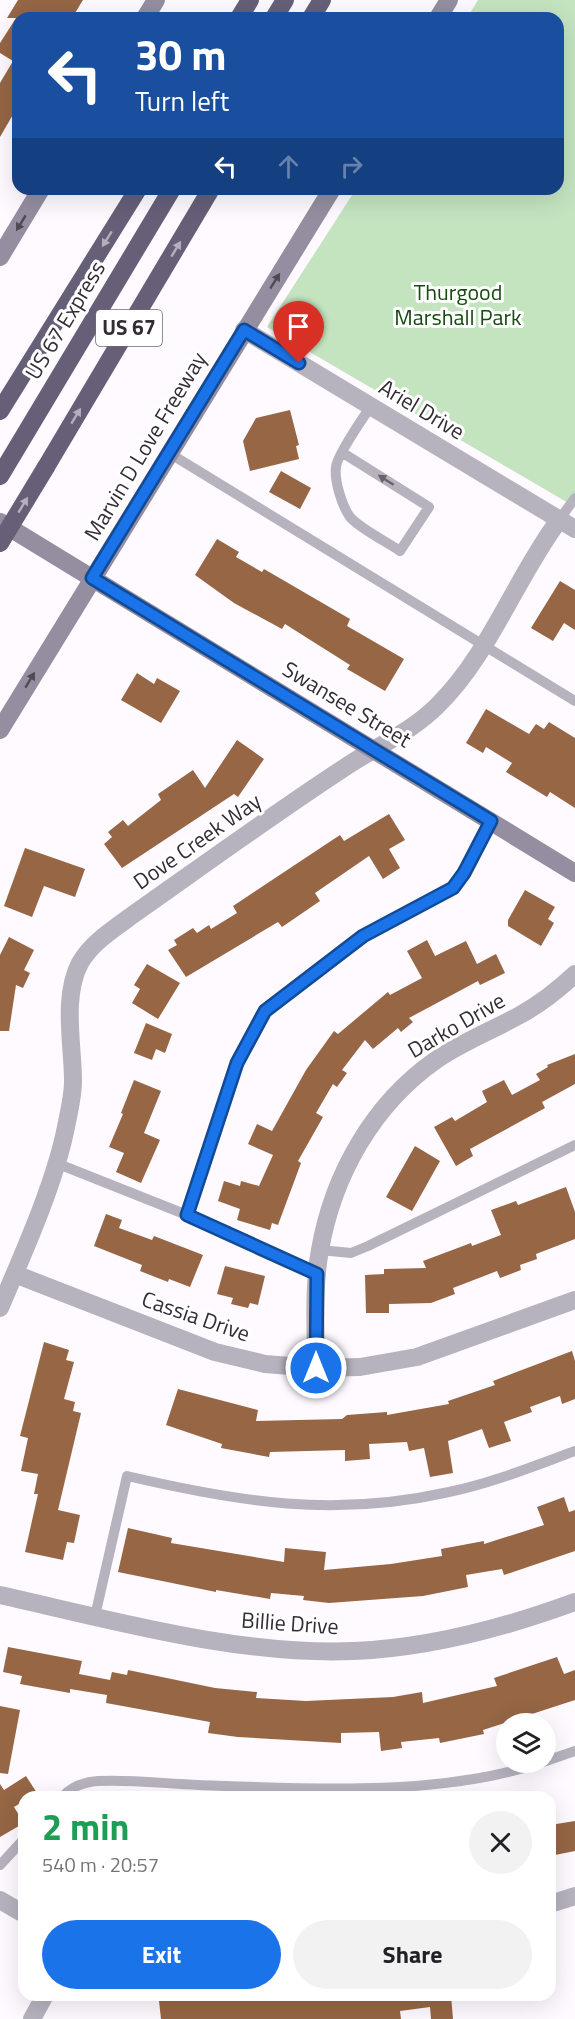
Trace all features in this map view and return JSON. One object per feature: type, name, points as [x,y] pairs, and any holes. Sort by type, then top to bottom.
[{"type":"highway","name":"US 67","points":[[0,411],[134,195]]},
{"type":"highway","name":"US 67 Express","points":[[0,476],[168,195]]},
{"type":"highway","name":"US 67","points":[[0,543],[207,195]]},
{"type":"main road","points":[[0,257],[37,195]]},
{"type":"main road","name":"Marvin D Love Freeway","points":[[0,730],[328,195]]},
{"type":"main road","name":"Swansee Street","points":[[0,522],[575,873]]},
{"type":"street","name":"Ariel Drive","points":[[244,330],[575,530]]},
{"type":"street","name":"Dove Creek Way","points":[[0,1308],[56,1163],[66,1128],[73,1084],[70,1014],[73,988],[80,963],[99,940],[134,914],[348,765],[404,732],[437,707],[483,645],[541,544],[559,520]]},
{"type":"street","name":"Darko Drive","points":[[316,1368],[317,1274],[328,1211],[344,1168],[374,1120],[406,1082],[437,1059],[522,1014],[575,974]]},
{"type":"street","name":"Cassia Drive","points":[[15,1274],[214,1352],[265,1364],[316,1368],[360,1367],[417,1357],[575,1300]]},
{"type":"street","name":"Billie Drive","points":[[0,1595],[228,1643],[290,1650],[353,1651],[417,1645],[482,1631],[575,1602]]},
{"type":"street","points":[[556,1902],[575,1896]]},
{"type":"street","points":[[0,1900],[18,1910]]},
{"type":"street","points":[[32,2019],[42,2001]]},
{"type":"lane","points":[[343,453],[429,507],[400,551],[351,518],[345,506],[336,466],[343,453],[371,406]]},
{"type":"lane","points":[[169,453],[575,701]]},
{"type":"lane","name":"Dove Creek Way","points":[[559,520],[575,498]]},
{"type":"lane","points":[[187,1215],[237,1063],[265,1011],[363,936],[453,888],[464,873],[491,821]]},
{"type":"lane","points":[[320,1250],[351,1253],[368,1246],[575,1145]]},
{"type":"lane","points":[[56,1163],[187,1215],[317,1274]]},
{"type":"lane","points":[[95,1616],[127,1476],[210,1496],[271,1504],[368,1504],[405,1501],[450,1492],[506,1476],[575,1450]]},
{"type":"lane","points":[[556,1758],[575,1751]]},
{"type":"lane","points":[[71,1791],[82,1783],[100,1781],[375,1788],[512,1773]]},
{"type":"lane","points":[[0,1865],[18,1846]]},
{"type":"green space","name":"Thurgood Marshall Park","points":[[478,0],[575,0],[575,507],[267,327],[352,195],[564,195],[564,12],[471,12]]},
{"type":"building","points":[[18,0],[83,0],[76,12],[12,12],[12,18],[7,18]]},
{"type":"building","points":[[12,24],[12,60],[0,53],[0,43]]},
{"type":"building","points":[[12,63],[12,116],[0,137],[0,83]]},
{"type":"building","points":[[290,410],[299,445],[296,446],[299,459],[250,471],[243,441],[256,418]]},
{"type":"building","points":[[281,471],[311,488],[300,509],[269,492]]},
{"type":"building","points":[[217,539],[239,552],[236,557],[262,572],[264,569],[350,619],[347,626],[404,659],[385,691],[347,669],[350,665],[285,624],[282,629],[234,603],[195,575]]},
{"type":"building","points":[[560,581],[575,590],[575,630],[564,623],[553,641],[531,628]]},
{"type":"building","points":[[137,673],[154,684],[157,678],[180,691],[161,723],[121,700]]},
{"type":"building","points":[[486,709],[529,734],[536,724],[544,729],[549,722],[575,738],[575,808],[550,792],[547,797],[506,772],[512,763],[486,747],[483,753],[466,743]]},
{"type":"building","points":[[237,740],[264,759],[238,797],[234,794],[122,868],[104,844],[112,837],[108,832],[123,820],[128,826],[161,800],[158,794],[193,770],[205,788]]},
{"type":"building","points":[[389,814],[405,840],[389,849],[400,868],[383,879],[369,856],[315,893],[320,901],[282,927],[278,922],[186,977],[168,950],[177,945],[174,940],[193,928],[197,933],[209,925],[211,929],[237,913],[233,906],[340,835],[344,841]]},
{"type":"building","points":[[25,848],[85,869],[75,897],[44,886],[32,917],[4,906]]},
{"type":"building","points":[[525,890],[555,907],[548,919],[554,923],[541,946],[508,926],[508,920]]},
{"type":"building","points":[[9,937],[34,950],[24,970],[30,973],[23,988],[16,985],[9,1031],[0,1031],[0,955]]},
{"type":"building","points":[[427,940],[435,956],[466,941],[477,964],[496,954],[505,973],[480,985],[478,981],[409,1018],[413,1022],[401,1032],[398,1028],[373,1049],[365,1040],[342,1070],[347,1073],[337,1087],[333,1084],[316,1113],[323,1117],[298,1161],[301,1163],[278,1225],[272,1223],[270,1230],[237,1220],[240,1209],[218,1201],[224,1181],[240,1186],[241,1181],[259,1186],[273,1155],[248,1144],[257,1124],[272,1131],[306,1070],[334,1031],[338,1034],[388,992],[390,995],[422,978],[407,951]]},
{"type":"building","points":[[147,964],[180,983],[158,1019],[132,1003],[140,989],[134,985]]},
{"type":"building","points":[[146,1023],[172,1034],[165,1053],[156,1049],[152,1060],[134,1053]]},
{"type":"building","points":[[575,1054],[575,1084],[542,1102],[545,1108],[470,1149],[473,1156],[456,1166],[434,1127],[452,1117],[455,1121],[487,1102],[482,1091],[504,1080],[512,1095],[540,1080],[536,1074],[548,1067],[547,1065]]},
{"type":"building","points":[[134,1080],[161,1091],[144,1133],[160,1140],[141,1183],[116,1172],[124,1153],[109,1147]]},
{"type":"building","points":[[415,1146],[440,1161],[412,1211],[386,1197]]},
{"type":"building","points":[[566,1187],[575,1212],[575,1239],[536,1254],[537,1259],[520,1265],[521,1270],[500,1278],[497,1271],[453,1288],[455,1294],[431,1303],[389,1304],[389,1313],[366,1313],[365,1275],[384,1274],[384,1269],[426,1268],[423,1261],[471,1243],[472,1246],[501,1235],[491,1210],[516,1201],[518,1205]]},
{"type":"building","points":[[106,1214],[122,1220],[119,1228],[152,1240],[154,1236],[203,1255],[190,1287],[169,1279],[168,1282],[140,1271],[142,1265],[94,1246]]},
{"type":"building","points":[[225,1266],[265,1276],[258,1305],[250,1303],[248,1308],[231,1304],[233,1298],[217,1294]]},
{"type":"building","points":[[44,1342],[69,1350],[66,1360],[74,1362],[64,1399],[75,1402],[73,1411],[81,1413],[58,1510],[80,1515],[74,1543],[67,1542],[63,1560],[25,1552],[38,1494],[34,1494],[38,1474],[21,1471],[28,1438],[20,1436]]},
{"type":"building","points":[[572,1351],[575,1361],[575,1399],[562,1404],[560,1396],[530,1407],[532,1412],[504,1422],[511,1441],[489,1448],[482,1429],[448,1441],[453,1473],[430,1477],[424,1448],[409,1451],[407,1442],[369,1444],[370,1459],[345,1461],[345,1450],[270,1452],[269,1457],[221,1448],[222,1444],[166,1425],[178,1389],[258,1410],[256,1421],[342,1419],[347,1415],[387,1412],[387,1415],[449,1404],[448,1401],[495,1385],[493,1381]]},
{"type":"building","points":[[564,1497],[569,1512],[575,1510],[575,1551],[504,1575],[502,1569],[466,1575],[468,1587],[423,1596],[329,1603],[303,1600],[304,1596],[271,1593],[270,1599],[216,1590],[216,1592],[118,1572],[128,1528],[172,1538],[171,1543],[284,1562],[285,1548],[326,1552],[324,1570],[391,1564],[442,1556],[441,1549],[484,1541],[484,1544],[544,1525],[537,1507]]},
{"type":"building","points":[[8,1647],[82,1661],[79,1674],[110,1680],[112,1672],[127,1675],[128,1670],[215,1688],[257,1692],[256,1698],[306,1701],[393,1697],[422,1692],[423,1703],[497,1686],[494,1678],[557,1657],[564,1674],[575,1670],[575,1700],[535,1713],[496,1713],[496,1726],[483,1730],[484,1734],[440,1743],[439,1738],[401,1742],[402,1748],[381,1751],[379,1732],[341,1733],[341,1743],[208,1733],[210,1722],[106,1703],[107,1695],[70,1689],[70,1693],[20,1684],[22,1676],[3,1672]]},
{"type":"building","points":[[0,1706],[20,1710],[8,1774],[0,1773]]},
{"type":"building","points":[[26,1776],[36,1791],[18,1791],[18,1805],[14,1807],[18,1813],[18,1826],[0,1837],[0,1784],[4,1790]]},
{"type":"building","points":[[575,1821],[575,1851],[556,1855],[556,1824]]},
{"type":"building","points":[[159,2001],[452,2001],[453,2019],[431,2019],[430,2007],[400,2011],[401,2019],[161,2019]]},
{"type":"route","points":[[299,363],[244,330],[92,578],[491,821],[464,873],[453,888],[363,936],[277,999],[265,1011],[237,1063],[187,1215],[317,1274],[316,1368]]}]
